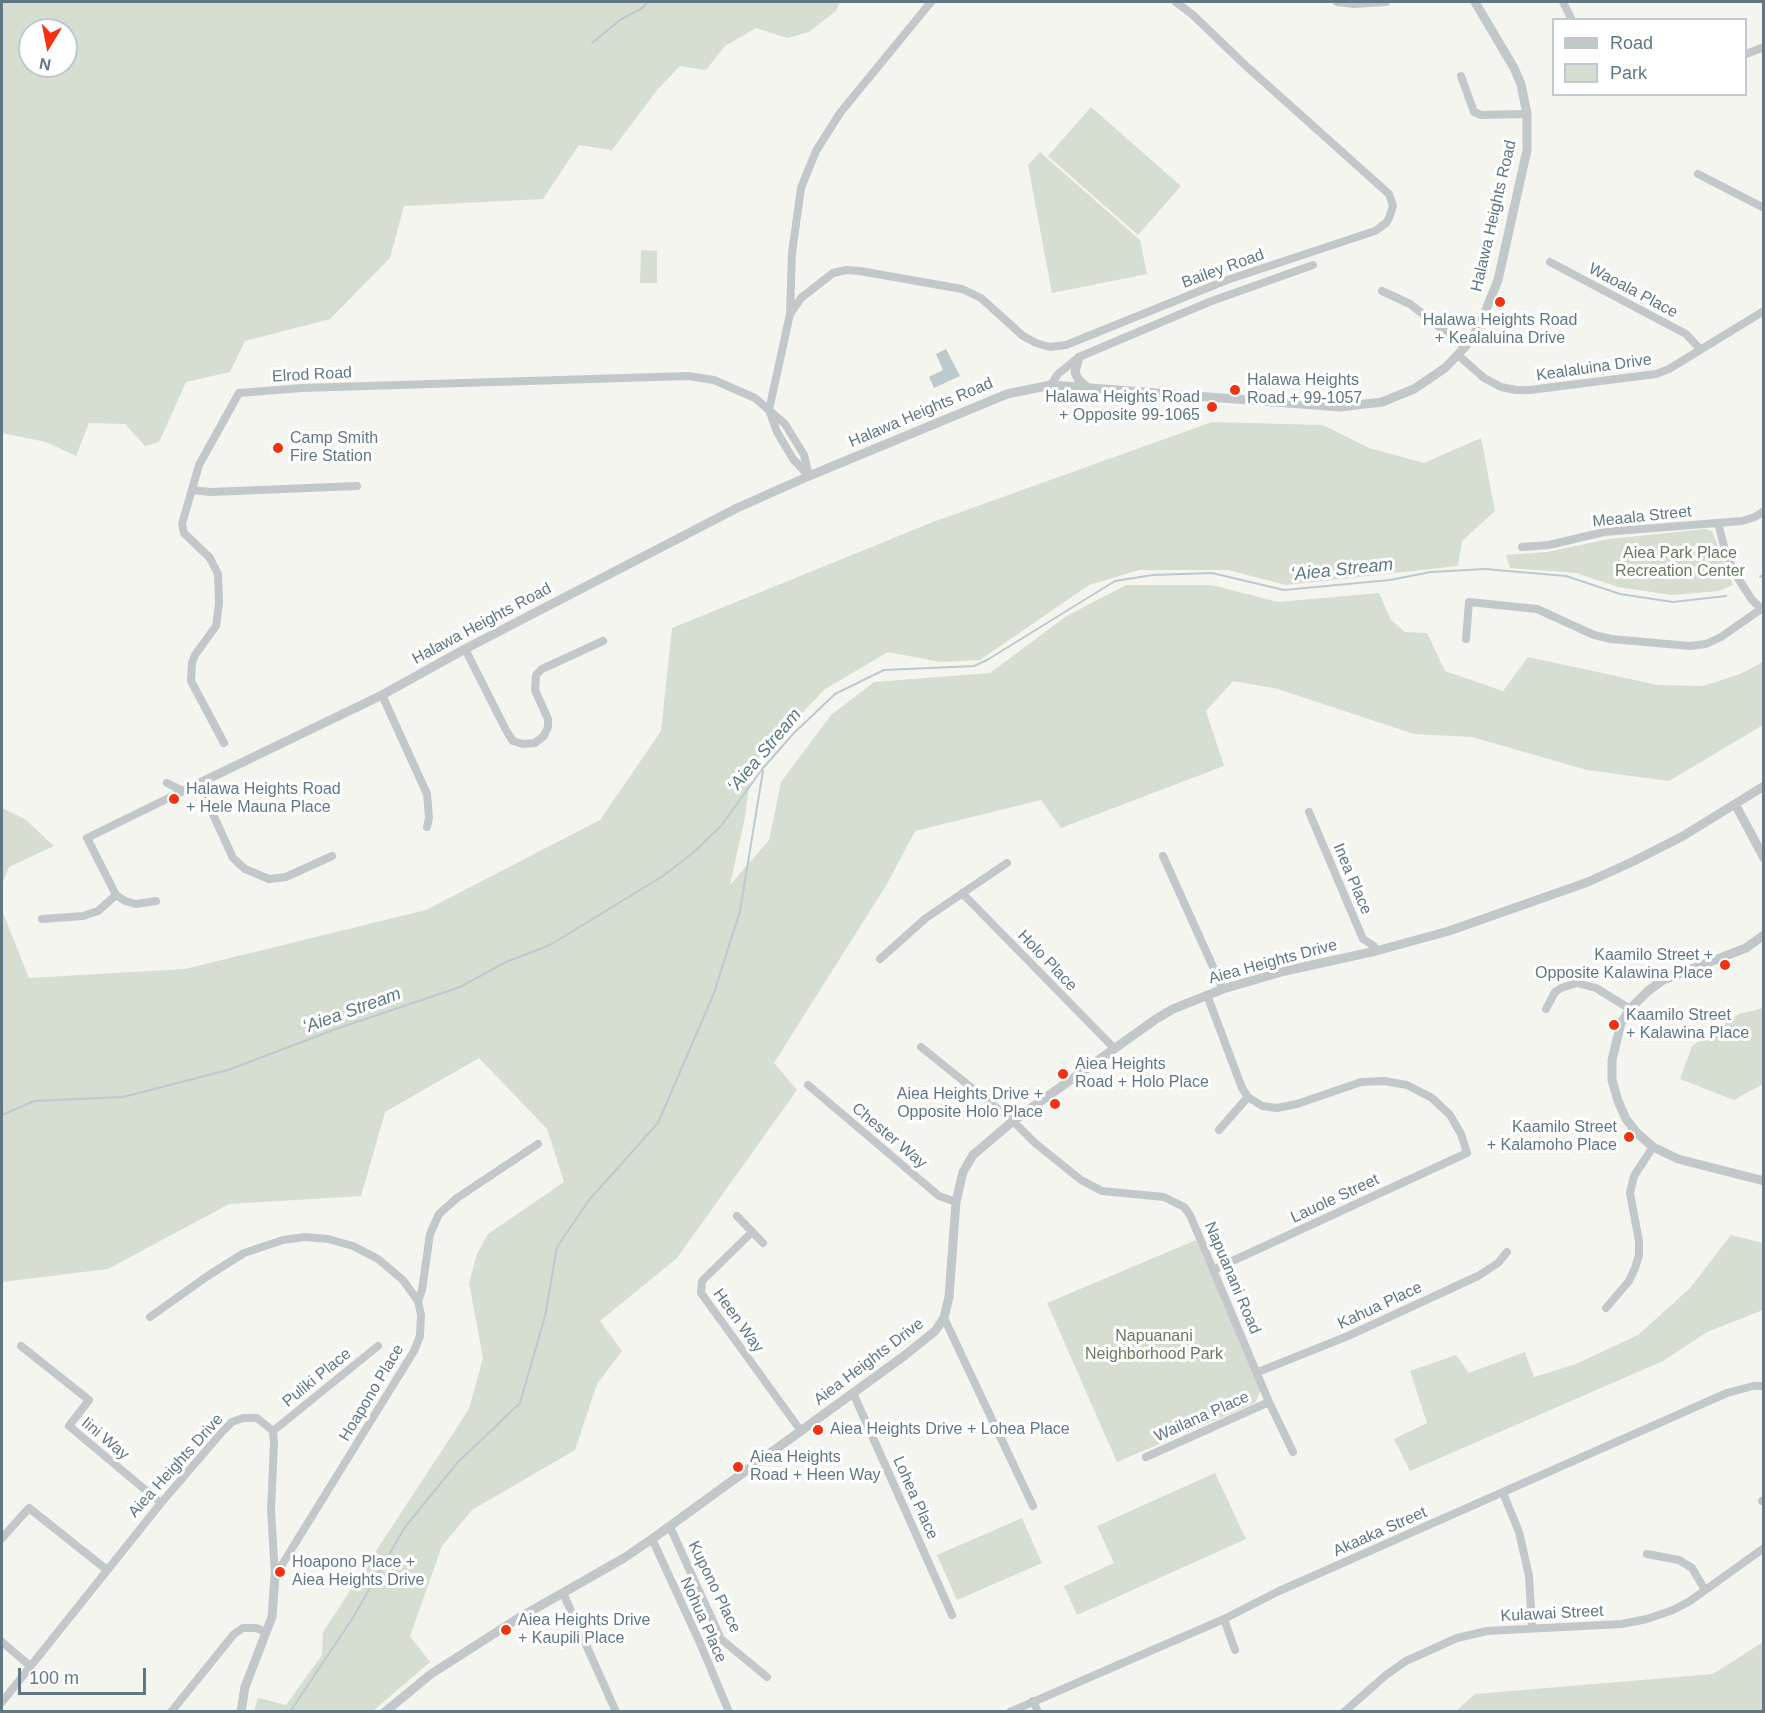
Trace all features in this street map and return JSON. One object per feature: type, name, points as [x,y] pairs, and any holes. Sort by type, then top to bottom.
[{"type":"street","name":"Bailey Road","points":[[769,410],[790,314],[792,253],[801,188],[816,151],[840,113],[931,2]]},
{"type":"street","name":"Bailey Road","points":[[790,314],[801,298],[833,273],[846,270],[860,271],[962,289],[981,298],[1023,336],[1050,347],[1066,345],[1227,280],[1375,231],[1386,223],[1393,206],[1389,194],[1176,2]]},
{"type":"street","points":[[1337,2],[1354,4],[1386,2]]},
{"type":"street","name":"Halawa Heights Road","points":[[116,895],[87,838],[382,695],[465,649],[727,513],[809,476],[1007,394],[1051,385],[1320,406],[1362,406],[1382,402],[1414,389],[1445,368],[1466,347],[1480,325],[1498,280],[1525,165],[1528,136],[1527,114],[1521,84],[1475,2]]},
{"type":"street","points":[[1563,2],[1571,18]]},
{"type":"street","points":[[1747,54],[1764,47]]},
{"type":"street","points":[[1461,76],[1474,112],[1481,115],[1527,114]]},
{"type":"street","points":[[1698,174],[1764,208]]},
{"type":"street","name":"Waoala Place","points":[[1550,262],[1686,334],[1700,349]]},
{"type":"street","points":[[1051,385],[1058,374],[1079,357],[1209,302],[1313,265]]},
{"type":"street","points":[[1382,291],[1410,303],[1466,347]]},
{"type":"street","name":"Kealaluina Drive","points":[[1458,355],[1484,378],[1501,387],[1530,390],[1656,374],[1669,369],[1764,311]]},
{"type":"street","points":[[1079,357],[1075,372],[1078,380],[1087,387]]},
{"type":"street","name":"Elrod Road","points":[[224,743],[191,681],[192,663],[216,626],[219,583],[215,566],[182,529],[182,524],[199,465],[239,393],[302,388],[688,376],[714,380],[732,386],[755,398],[769,410]]},
{"type":"street","points":[[769,410],[777,432],[793,459],[809,476]]},
{"type":"street","points":[[192,490],[211,492],[357,486]]},
{"type":"street","name":"Meaala Street","points":[[1522,547],[1549,545],[1604,532],[1742,521],[1764,511]]},
{"type":"street","points":[[1466,639],[1469,602],[1537,609],[1594,635],[1611,639],[1690,646],[1706,644],[1721,638],[1763,609],[1743,588],[1736,575],[1726,554],[1718,524]]},
{"type":"street","points":[[465,649],[507,732],[513,741],[523,744],[535,743],[544,736],[548,727],[548,719],[536,690],[536,675],[542,669],[603,641]]},
{"type":"street","points":[[382,695],[427,794],[429,818],[427,827]]},
{"type":"street","points":[[167,783],[183,792]]},
{"type":"street","points":[[199,784],[233,858],[245,869],[269,879],[286,877],[332,856]]},
{"type":"street","name":"Aiea Heights Drive","points":[[385,1712],[431,1674],[517,1619],[624,1558],[670,1527],[918,1346],[935,1331],[944,1318],[949,1297],[956,1202],[963,1172],[973,1155],[1013,1121],[1156,1018],[1223,989],[1285,971],[1376,951],[1449,931],[1588,882],[1683,836],[1764,786]]},
{"type":"street","points":[[1735,804],[1764,858]]},
{"type":"street","name":"Inea Place","points":[[1309,812],[1363,939],[1374,946],[1376,951]]},
{"type":"street","points":[[1163,856],[1223,989]]},
{"type":"street","points":[[880,958],[926,918],[1007,863]]},
{"type":"street","name":"Holo Place","points":[[962,893],[1113,1047]]},
{"type":"street","points":[[42,919],[82,916],[98,911],[112,901],[116,895],[136,904],[156,901]]},
{"type":"street","points":[[1764,935],[1746,948],[1663,980],[1638,999],[1621,1023],[1615,1040],[1612,1060],[1612,1080],[1626,1119],[1653,1147],[1678,1159],[1764,1181]]},
{"type":"street","points":[[1546,1009],[1555,992],[1577,982],[1596,988],[1629,1009]]},
{"type":"street","points":[[1207,995],[1242,1088],[1248,1097],[1219,1130]]},
{"type":"street","name":"Napuanani Road","points":[[921,1047],[1013,1121],[1035,1143],[1081,1180],[1101,1191],[1164,1197],[1184,1207],[1191,1215],[1269,1402],[1293,1452]]},
{"type":"street","name":"Lauole Street","points":[[1215,1269],[1467,1153],[1461,1134],[1450,1114],[1432,1098],[1407,1085],[1384,1081],[1361,1082],[1297,1104],[1277,1108],[1262,1106],[1248,1097]]},
{"type":"street","name":"Chester Way","points":[[808,1085],[939,1196],[956,1202]]},
{"type":"street","name":"Hoapono Place","points":[[275,1576],[414,1351],[420,1336],[421,1315],[418,1301],[422,1290],[430,1234],[439,1214],[457,1198],[537,1144]]},
{"type":"street","points":[[1606,1308],[1629,1281],[1639,1255],[1639,1241],[1630,1193],[1634,1176],[1653,1147]]},
{"type":"street","points":[[737,1216],[763,1243]]},
{"type":"street","name":"Heen Way","points":[[752,1232],[702,1281],[701,1293],[801,1431]]},
{"type":"street","points":[[150,1317],[244,1253],[283,1240],[305,1237],[328,1239],[353,1246],[378,1259],[403,1280],[418,1301]]},
{"type":"street","name":"Kahua Place","points":[[1258,1372],[1348,1336],[1478,1275],[1498,1263],[1507,1252]]},
{"type":"street","points":[[944,1318],[1033,1506]]},
{"type":"street","name":"Iini Way","points":[[21,1346],[89,1400],[69,1426],[161,1503]]},
{"type":"street","name":"Puliki Place","points":[[273,1431],[378,1346]]},
{"type":"street","name":"Akaaka Street","points":[[1010,1712],[1224,1619],[1277,1592],[1727,1393],[1753,1386],[1764,1386]]},
{"type":"street","name":"Lohea Place","points":[[853,1393],[952,1615]]},
{"type":"street","name":"Wailana Place","points":[[1146,1457],[1269,1402]]},
{"type":"street","name":"Aiea Heights Drive","points":[[2,1702],[29,1665],[161,1503],[232,1422],[243,1418],[257,1419],[273,1431]]},
{"type":"street","points":[[241,1712],[245,1687],[272,1617],[275,1576],[271,1510],[273,1431]]},
{"type":"street","points":[[1503,1493],[1520,1532],[1529,1576],[1532,1627]]},
{"type":"street","points":[[2,1538],[29,1508],[106,1570]]},
{"type":"street","name":"Kupono Place","points":[[670,1527],[721,1640],[767,1677]]},
{"type":"street","name":"Nohua Place","points":[[652,1539],[729,1712]]},
{"type":"street","name":"Kulawai Street","points":[[1344,1712],[1386,1675],[1427,1650],[1457,1638],[1477,1633],[1532,1627],[1623,1624],[1639,1620],[1672,1610],[1705,1590],[1764,1548]]},
{"type":"street","points":[[1647,1554],[1679,1560],[1692,1568],[1705,1590]]},
{"type":"street","points":[[563,1593],[616,1712]]},
{"type":"street","points":[[1224,1619],[1235,1650]]},
{"type":"street","points":[[171,1712],[234,1634],[243,1628],[256,1628],[266,1632]]},
{"type":"street","points":[[2,1642],[29,1665]]},
{"type":"street","points":[[1034,1701],[1038,1712]]},
{"type":"green space","points":[[2,2],[840,2],[836,11],[809,32],[787,38],[756,28],[725,46],[706,70],[680,66],[658,89],[612,150],[579,145],[543,199],[404,206],[390,258],[330,319],[245,341],[230,372],[186,382],[159,442],[145,446],[125,424],[89,423],[76,456],[46,442],[2,433]]},
{"type":"green space","points":[[1091,107],[1181,186],[1138,235],[1048,156]]},
{"type":"green space","points":[[1040,152],[1140,240],[1147,274],[1052,293],[1028,165]]},
{"type":"green space","points":[[641,250],[657,251],[657,283],[640,283]]},
{"type":"green space","points":[[1212,422],[1323,425],[1369,448],[1424,463],[1481,438],[1495,511],[1462,541],[1458,566],[1286,585],[1228,570],[1139,570],[1089,585],[980,660],[940,662],[888,652],[825,689],[752,765],[745,817],[730,885],[769,840],[781,782],[831,715],[874,682],[990,673],[1065,617],[1126,585],[1211,585],[1278,602],[1379,593],[1391,620],[1405,632],[1427,633],[1445,671],[1503,691],[1528,657],[1658,685],[1703,686],[1740,674],[1763,662],[1763,725],[1669,781],[1587,770],[1472,737],[1414,734],[1278,689],[1233,681],[1206,711],[1224,766],[1061,828],[1041,800],[915,831],[887,884],[774,1063],[797,1090],[677,1258],[600,1321],[622,1351],[597,1384],[575,1450],[472,1510],[442,1546],[410,1636],[430,1662],[373,1711],[254,1711],[258,1698],[286,1705],[322,1655],[323,1632],[469,1409],[483,1358],[469,1283],[477,1254],[488,1234],[564,1182],[547,1129],[479,1058],[385,1112],[361,1196],[229,1204],[108,1269],[2,1282],[2,910],[29,978],[185,969],[426,910],[600,820],[661,731],[672,628],[933,522]]},
{"type":"green space","name":"Aiea Park Place Recreation Center","points":[[1706,529],[1712,531],[1733,585],[1719,591],[1672,595],[1618,587],[1576,573],[1510,568],[1506,555],[1547,552],[1609,539]]},
{"type":"green space","points":[[2,808],[25,819],[54,846],[9,867],[2,884]]},
{"type":"green space","points":[[1763,1008],[1763,1084],[1734,1100],[1680,1079],[1692,1046],[1739,1014]]},
{"type":"green space","points":[[1731,1235],[1763,1243],[1763,1310],[1707,1332],[1663,1361],[1410,1471],[1394,1439],[1427,1423],[1410,1371],[1456,1355],[1469,1373],[1525,1352],[1534,1377],[1576,1364],[1638,1335],[1690,1288]]},
{"type":"green space","name":"Napuanani Neighborhood Park","points":[[1196,1240],[1261,1389],[1255,1403],[1117,1462],[1047,1303]]},
{"type":"green space","points":[[1215,1473],[1246,1539],[1077,1615],[1064,1586],[1114,1563],[1097,1526]]},
{"type":"green space","points":[[1022,1518],[1042,1563],[957,1600],[937,1555]]},
{"type":"green space","points":[[1763,1642],[1763,1711],[1456,1711],[1475,1694],[1713,1674]]},
{"type":"shaded area","points":[[946,349],[960,376],[934,388],[929,377],[943,370],[936,354]]},
{"type":"waterway","points":[[592,43],[620,20],[642,8],[648,2]]},
{"type":"waterway","name":"ʻAiea Stream","points":[[2,1115],[34,1101],[123,1097],[228,1070],[336,1029],[460,987],[506,962],[550,945],[663,876],[694,852],[721,826],[763,768],[794,733],[835,694],[884,670],[974,666],[1115,581],[1153,575],[1212,573],[1284,590],[1390,580],[1431,572],[1485,569],[1566,576],[1620,594],[1673,602],[1726,596]]},
{"type":"waterway","name":"ʻAiea Stream","points":[[1760,577],[1764,574]]},
{"type":"waterway","points":[[290,1712],[354,1616],[405,1527],[458,1462],[520,1403],[545,1316],[557,1247],[589,1200],[658,1123],[714,993],[740,911],[763,771]]},
{"type":"place","name":"Halawa Heights Road + Kealaluina Drive","points":[[1500,302]]},
{"type":"place","name":"Halawa Heights Road + 99-1057","points":[[1235,390]]},
{"type":"place","name":"Halawa Heights Road + Opposite 99-1065","points":[[1212,407]]},
{"type":"place","name":"Camp Smith Fire Station","points":[[278,448]]},
{"type":"place","name":"Halawa Heights Road + Hele Mauna Place","points":[[174,799]]},
{"type":"place","name":"Kaamilo Street + Opposite Kalawina Place","points":[[1725,965]]},
{"type":"place","name":"Kaamilo Street + Kalawina Place","points":[[1614,1025]]},
{"type":"place","name":"Aiea Heights Road + Holo Place","points":[[1063,1074]]},
{"type":"place","name":"Aiea Heights Drive + Opposite Holo Place","points":[[1055,1104]]},
{"type":"place","name":"Kaamilo Street + Kalamoho Place","points":[[1629,1137]]},
{"type":"place","name":"Aiea Heights Drive + Lohea Place","points":[[818,1430]]},
{"type":"place","name":"Aiea Heights Road + Heen Way","points":[[738,1467]]},
{"type":"place","name":"Hoapono Place + Aiea Heights Drive","points":[[280,1572]]},
{"type":"place","name":"Aiea Heights Drive + Kaupili Place","points":[[506,1630]]}]
